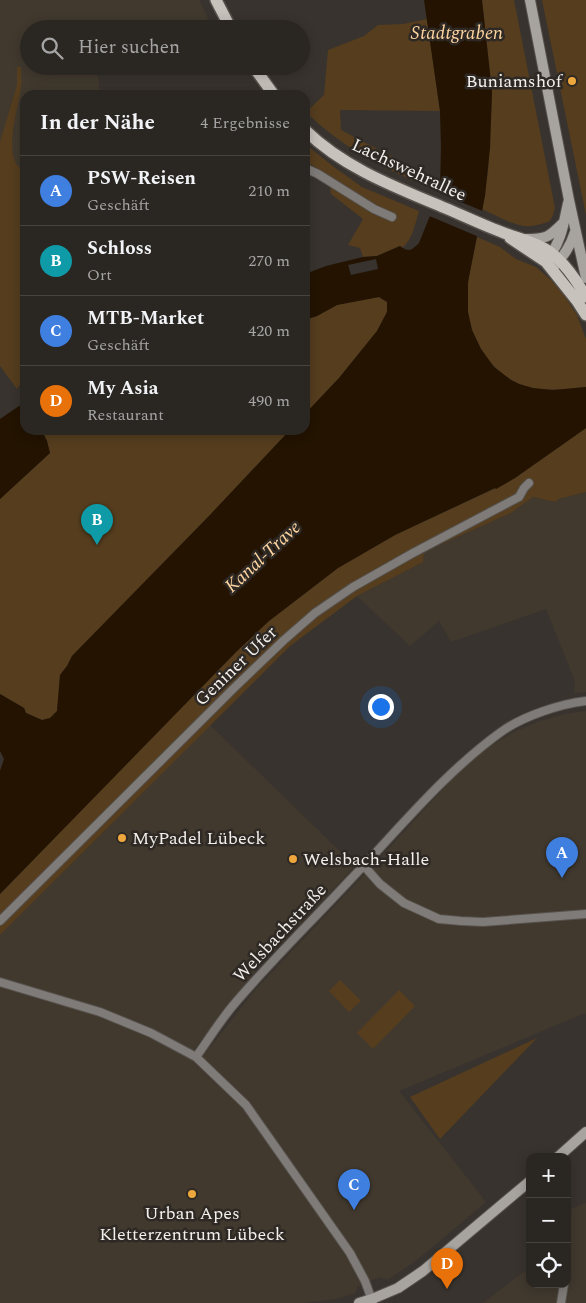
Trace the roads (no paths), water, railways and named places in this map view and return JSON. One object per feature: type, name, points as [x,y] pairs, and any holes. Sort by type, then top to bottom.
[{"type":"main road","points":[[216,0],[225,20]]},
{"type":"main road","points":[[530,0],[586,278]]},
{"type":"main road","points":[[260,75],[270,90]]},
{"type":"main road","name":"Lachswehrallee","points":[[310,134],[343,160],[384,182],[490,227],[521,246],[552,261],[586,315]]},
{"type":"main road","points":[[552,261],[560,238],[569,200]]},
{"type":"main road","points":[[526,239],[541,239],[550,236],[564,222]]},
{"type":"main road","points":[[552,261],[567,252],[576,228]]},
{"type":"main road","name":"Lachswehrallee","points":[[504,234],[526,239],[579,284],[586,297]]},
{"type":"main road","points":[[562,1153],[586,1132]]},
{"type":"main road","points":[[359,1303],[372,1301],[398,1288],[424,1271],[526,1184]]},
{"type":"street","points":[[310,170],[366,204],[392,217]]},
{"type":"street","name":"Geniner Ufer","points":[[0,921],[239,683],[315,613],[353,587],[519,497],[529,483]]},
{"type":"street","name":"Welsbachstraße","points":[[196,1057],[235,1003],[445,778],[502,731],[528,717],[554,707],[586,701]]},
{"type":"street","points":[[364,866],[380,884],[404,903],[439,918],[483,922],[586,914]]},
{"type":"street","points":[[0,982],[100,1012],[150,1032],[196,1057],[246,1105],[350,1252],[366,1281],[372,1301]]},
{"type":"street","points":[[561,1303],[563,1288]]},
{"type":"water","points":[[424,0],[482,0],[492,92],[490,148],[485,196],[468,282],[468,312],[472,330],[481,349],[494,367],[519,384],[533,388],[553,390],[586,387],[586,428],[515,478],[496,489],[395,535],[338,568],[269,621],[236,652],[0,894],[0,771],[4,759],[0,751],[0,694],[24,708],[26,713],[42,720],[50,718],[57,711],[60,675],[72,656],[285,435],[310,435],[310,409],[339,378],[377,331],[387,312],[387,302],[379,297],[337,305],[310,318],[310,272],[363,257],[377,256],[400,246],[410,250],[419,243],[440,191],[440,111]]},
{"type":"water","points":[[20,405],[20,435],[44,435],[50,453],[0,499],[0,419]]},
{"type":"place","name":"Buniamshof","points":[[572,81]]},
{"type":"place","name":"Schloss","points":[[97,545]]},
{"type":"place","name":"MyPadel Lübeck","points":[[122,838]]},
{"type":"place","name":"Welsbach-Halle","points":[[293,859]]},
{"type":"place","name":"PSW-Reisen","points":[[562,878]]},
{"type":"place","name":"Urban Apes Kletterzentrum Lübeck","points":[[192,1194]]},
{"type":"place","name":"MTB-Market","points":[[354,1210]]},
{"type":"place","name":"My Asia","points":[[447,1289]]},
{"type":"water label","name":"Stadtgraben","points":[[457,33]]},
{"type":"water label","name":"Kanal-Trave","points":[[263,557]]}]
